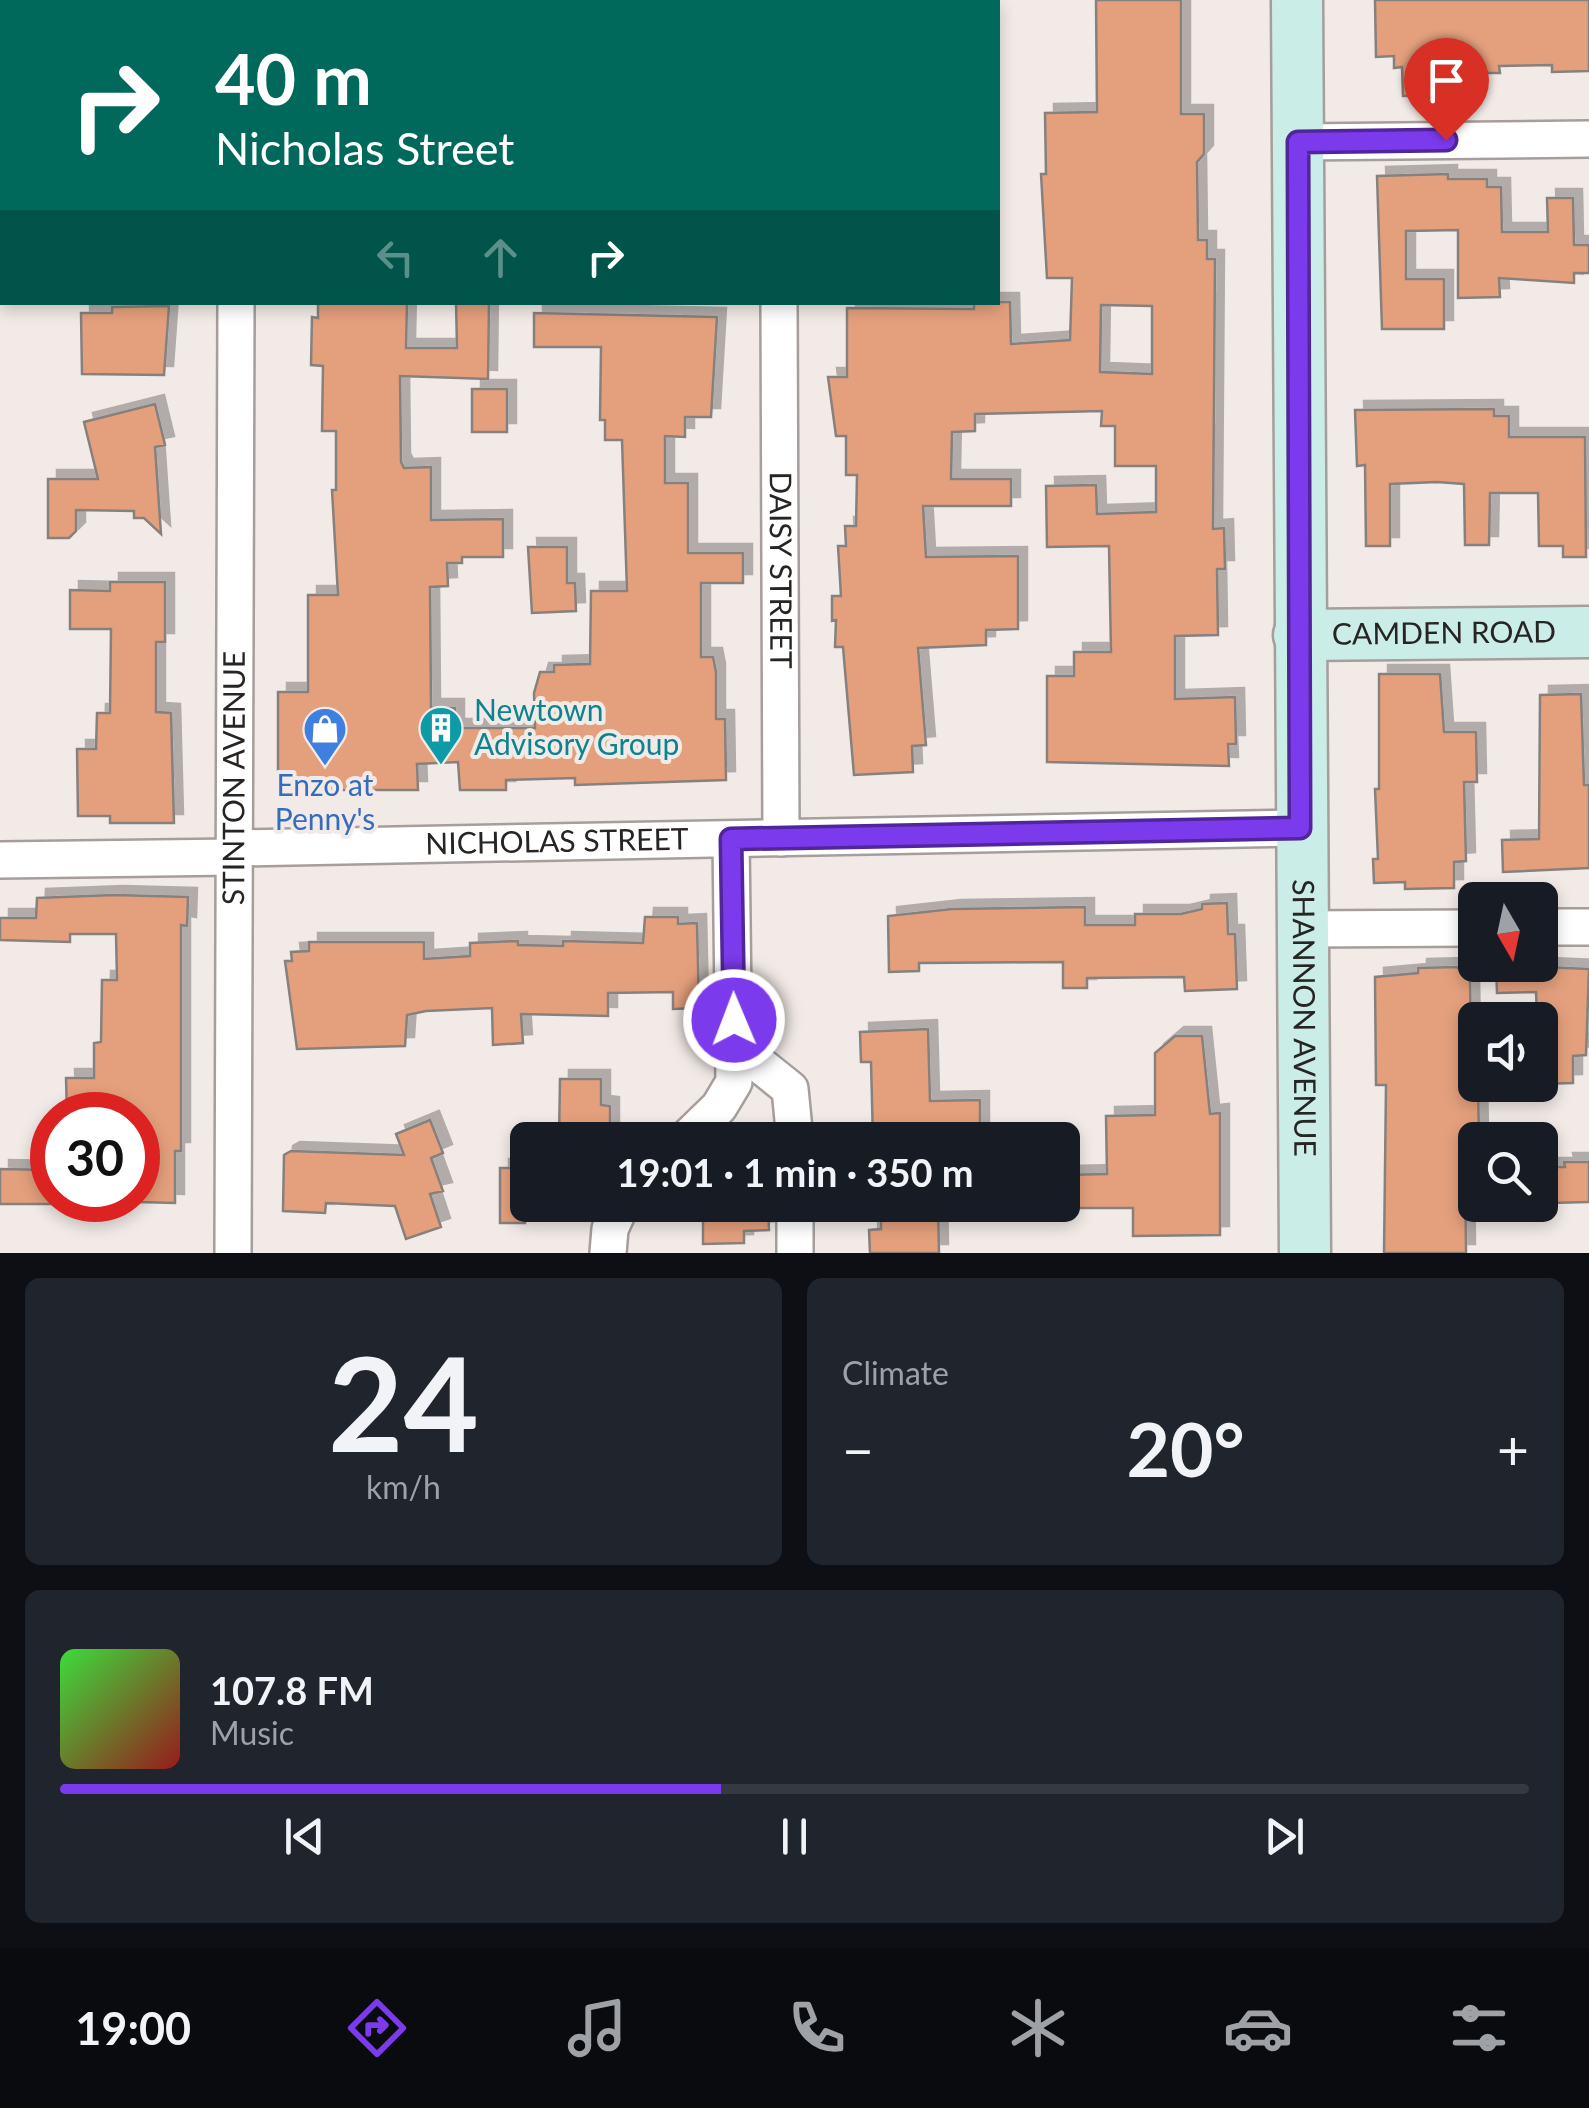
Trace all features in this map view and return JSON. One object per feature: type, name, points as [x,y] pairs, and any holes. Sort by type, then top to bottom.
[{"type":"main road","name":"SHANNON AVENUE","points":[[1297,0],[1305,1253]]},
{"type":"main road","name":"CAMDEN ROAD","points":[[1299,635],[1589,632]]},
{"type":"street","points":[[1298,142],[1589,138]]},
{"type":"street","name":"STINTON AVENUE","points":[[234,1253],[236,305]]},
{"type":"street","name":"DAISY STREET","points":[[779,305],[781,838]]},
{"type":"street","name":"NICHOLAS STREET","points":[[0,860],[731,839],[1300,828]]},
{"type":"street","points":[[703,1122],[729,1094],[734,1057],[731,839]]},
{"type":"street","points":[[1558,927],[1589,927]]},
{"type":"street","points":[[1302,929],[1458,928]]},
{"type":"street","points":[[734,1057],[760,1065],[790,1089],[793,1122]]},
{"type":"street","points":[[608,1253],[613,1222]]},
{"type":"street","points":[[795,1222],[795,1253]]},
{"type":"building","points":[[1096,0],[1181,0],[1181,114],[1204,114],[1204,154],[1197,162],[1198,240],[1207,240],[1207,259],[1215,259],[1213,529],[1224,528],[1225,569],[1217,569],[1218,635],[1175,636],[1175,699],[1235,697],[1236,744],[1228,744],[1229,766],[1047,762],[1047,676],[1074,676],[1074,652],[1111,652],[1109,546],[1047,547],[1046,486],[1096,485],[1097,514],[1156,512],[1156,466],[1115,466],[1115,426],[1101,426],[1102,411],[975,414],[975,431],[952,432],[951,479],[1011,479],[1011,506],[923,506],[926,557],[1018,556],[1018,629],[986,630],[986,645],[918,648],[926,745],[912,746],[913,772],[854,775],[843,647],[835,647],[832,596],[841,596],[838,546],[846,546],[845,526],[856,526],[857,475],[846,475],[846,436],[836,436],[828,377],[847,377],[847,308],[974,309],[974,305],[1010,302],[1011,344],[1070,340],[1072,278],[1047,278],[1041,174],[1046,174],[1045,113],[1097,112]],"holes":[[[1101,305],[1152,306],[1152,374],[1100,372]]]},
{"type":"building","points":[[1375,0],[1589,0],[1589,71],[1552,72],[1552,65],[1499,66],[1500,73],[1451,73],[1445,95],[1403,96],[1402,67],[1394,68],[1394,56],[1376,57]]},
{"type":"building","points":[[1448,174],[1448,179],[1487,179],[1487,187],[1501,187],[1502,232],[1548,232],[1547,198],[1573,198],[1574,245],[1589,245],[1589,273],[1574,273],[1574,283],[1499,278],[1500,297],[1458,298],[1458,230],[1406,231],[1406,279],[1444,279],[1444,329],[1382,329],[1377,176]]},
{"type":"building","points":[[318,305],[407,305],[406,348],[457,348],[456,305],[489,305],[488,379],[400,376],[401,462],[404,468],[431,467],[431,520],[503,519],[503,557],[462,557],[462,563],[447,563],[448,586],[430,587],[431,708],[455,708],[455,728],[535,728],[534,693],[540,672],[554,672],[554,665],[590,664],[591,591],[627,591],[622,440],[605,440],[605,420],[600,420],[601,347],[534,347],[534,313],[717,317],[711,417],[685,417],[685,437],[665,436],[665,483],[688,483],[688,553],[743,553],[743,583],[701,583],[701,657],[713,657],[716,719],[725,719],[726,780],[575,785],[575,778],[506,780],[506,790],[460,790],[458,762],[417,764],[418,790],[278,790],[278,692],[308,692],[308,595],[338,595],[332,490],[336,490],[336,431],[322,431],[323,366],[311,365],[312,317],[318,318]]},
{"type":"building","points":[[169,306],[164,375],[82,374],[81,313],[112,313],[112,307]]},
{"type":"building","points":[[472,389],[507,389],[507,432],[472,432]]},
{"type":"building","points":[[155,404],[165,445],[155,447],[161,534],[144,518],[134,518],[134,511],[76,510],[76,531],[69,538],[48,538],[48,479],[98,479],[84,422]]},
{"type":"building","points":[[1494,409],[1494,416],[1509,416],[1509,437],[1585,437],[1586,557],[1563,557],[1563,546],[1539,546],[1538,493],[1490,493],[1489,545],[1465,545],[1464,484],[1437,482],[1390,484],[1390,546],[1366,546],[1365,465],[1357,466],[1355,410]]},
{"type":"building","points":[[528,547],[567,547],[567,583],[575,583],[576,611],[532,613]]},
{"type":"building","points":[[110,582],[165,582],[165,642],[156,642],[156,712],[171,713],[174,823],[110,823],[110,816],[78,816],[77,749],[96,749],[97,713],[110,713],[111,629],[70,629],[70,590],[110,591]]},
{"type":"building","points":[[1379,674],[1440,674],[1444,732],[1476,732],[1477,782],[1464,782],[1466,861],[1454,862],[1454,888],[1405,889],[1405,882],[1374,883],[1373,859],[1378,859],[1375,789],[1379,789]]},
{"type":"building","points":[[1581,694],[1584,785],[1589,785],[1589,868],[1503,872],[1502,840],[1539,839],[1540,695]]},
{"type":"building","points":[[188,897],[187,926],[181,925],[181,1151],[175,1151],[175,1203],[160,1203],[160,1092],[66,1092],[66,1078],[94,1078],[94,1043],[101,1042],[102,980],[117,980],[116,934],[70,934],[70,942],[0,940],[0,918],[36,918],[37,898]]},
{"type":"building","points":[[1227,903],[1228,934],[1235,934],[1237,989],[1185,991],[1184,977],[1087,978],[1087,988],[1063,988],[1063,962],[919,963],[919,971],[889,972],[888,916],[952,909],[1085,907],[1085,925],[1135,925],[1135,914],[1181,914],[1202,909],[1202,904]]},
{"type":"building","points":[[645,917],[678,917],[678,924],[697,923],[699,1008],[673,1009],[673,992],[608,993],[608,1016],[521,1014],[523,1043],[493,1045],[492,1008],[426,1011],[407,1015],[405,1046],[297,1049],[285,961],[292,961],[291,952],[309,951],[309,942],[424,942],[424,959],[470,956],[470,943],[643,943]]},
{"type":"building","points":[[1457,967],[1458,982],[1470,982],[1470,1002],[1458,1002],[1458,1102],[1478,1102],[1479,1122],[1458,1122],[1458,1222],[1466,1222],[1466,1253],[1384,1253],[1386,1085],[1376,1085],[1375,977],[1418,973],[1418,968]]},
{"type":"building","points":[[1558,968],[1589,969],[1586,1055],[1573,1056],[1573,1083],[1558,1083],[1558,1002],[1536,1002],[1536,992],[1497,993],[1497,982],[1558,982]]},
{"type":"building","points":[[928,1029],[930,1101],[980,1100],[980,1122],[873,1122],[871,1062],[861,1062],[860,1032]]},
{"type":"building","points":[[1175,1036],[1202,1036],[1210,1114],[1220,1113],[1220,1235],[1133,1236],[1133,1208],[1080,1208],[1080,1175],[1107,1174],[1106,1116],[1155,1115],[1155,1053]]},
{"type":"building","points":[[560,1079],[601,1079],[601,1105],[610,1106],[610,1122],[559,1122]]},
{"type":"building","points":[[430,1120],[443,1153],[431,1158],[443,1191],[430,1194],[441,1227],[406,1239],[395,1206],[326,1203],[325,1213],[283,1211],[284,1155],[291,1151],[404,1155],[396,1134]]},
{"type":"building","points":[[1564,1162],[1589,1162],[1589,1202],[1558,1203],[1558,1167],[1565,1167]]},
{"type":"building","points":[[500,1168],[510,1168],[510,1222],[525,1223],[500,1223]]},
{"type":"building","points":[[0,1169],[30,1170],[30,1204],[0,1204]]},
{"type":"building","points":[[703,1222],[769,1222],[769,1230],[744,1231],[744,1243],[703,1244]]},
{"type":"building","points":[[881,1222],[938,1222],[939,1253],[870,1253],[869,1230],[881,1229]]},
{"type":"place","name":"Newtown Advisory Group","points":[[441,766]]},
{"type":"place","name":"Enzo at Penny's","points":[[325,767]]},
{"type":"route","points":[[734,1020],[731,839],[1300,828],[1298,142],[1446,140]]}]
